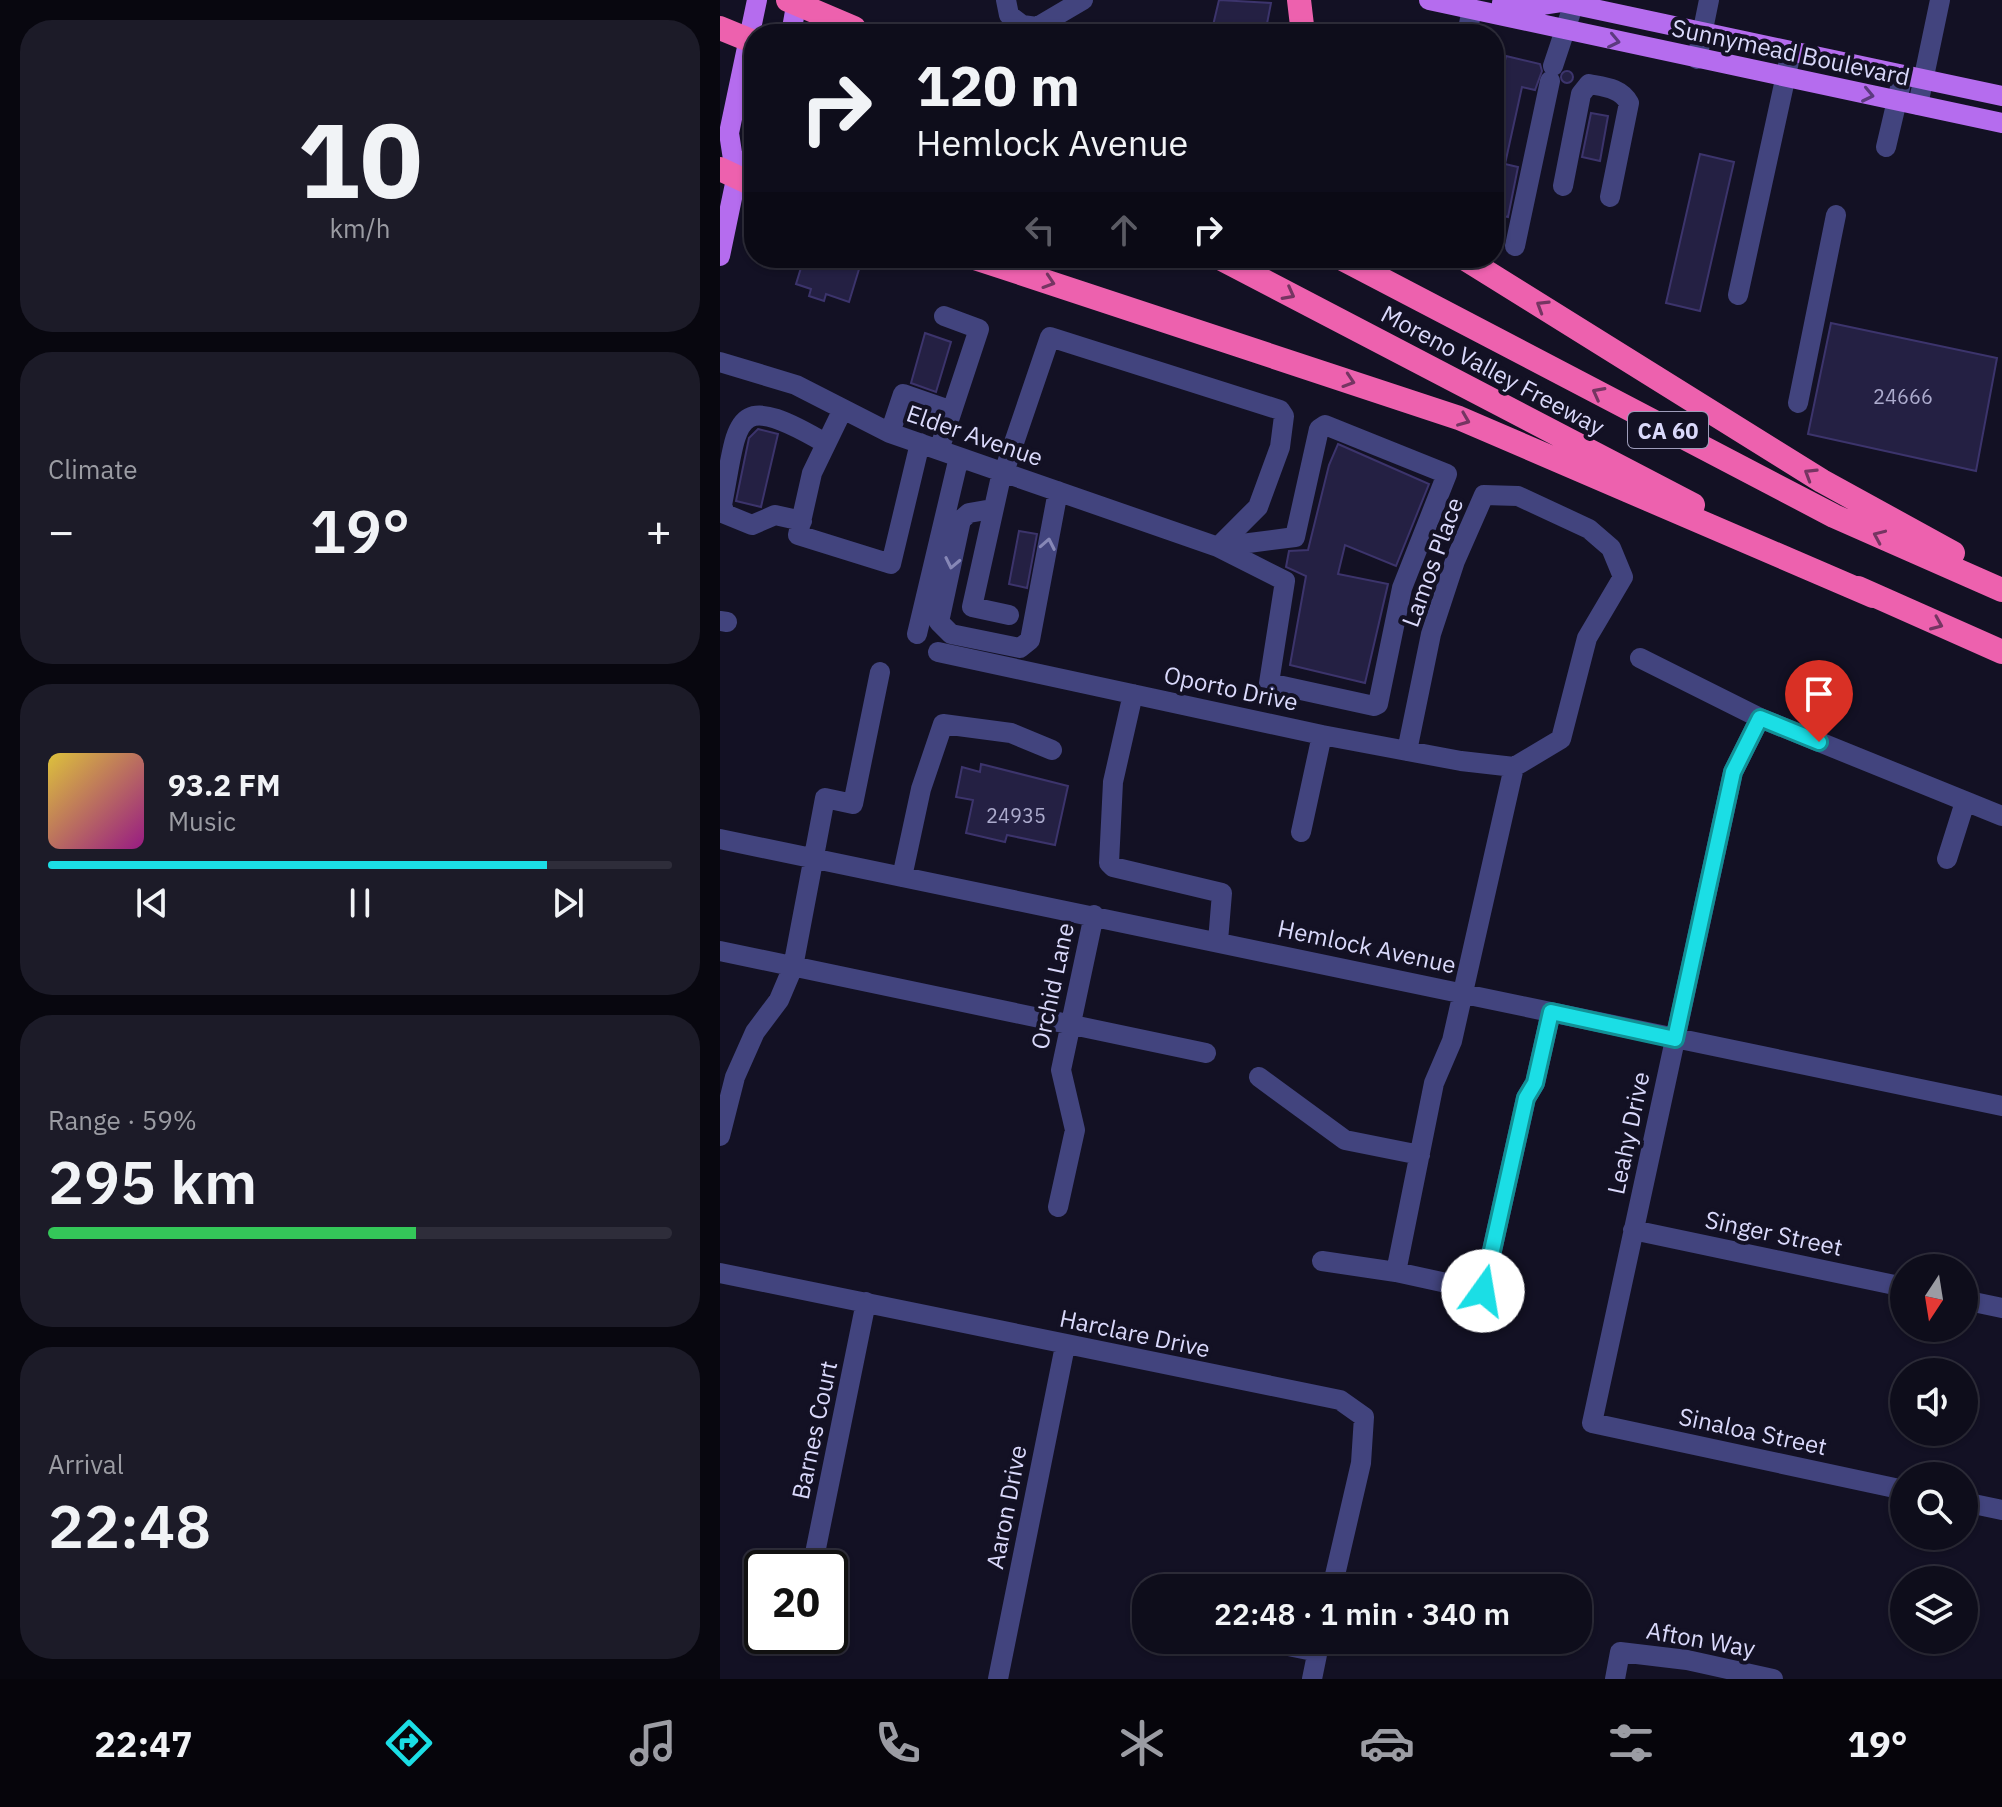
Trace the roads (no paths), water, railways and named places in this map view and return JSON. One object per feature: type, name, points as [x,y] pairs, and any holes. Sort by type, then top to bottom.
[{"type":"highway","points":[[788,0],[845,24]]},
{"type":"highway","points":[[1299,0],[1302,24]]},
{"type":"highway","points":[[720,28],[744,38]]},
{"type":"highway","points":[[1005,268],[1459,418],[1873,596]]},
{"type":"highway","name":"Moreno Valley Freeway","points":[[1239,268],[1873,596],[2002,652]]},
{"type":"highway","name":"Moreno Valley Freeway","points":[[1360,268],[1834,516],[2002,590]]},
{"type":"highway","points":[[1480,268],[1822,481],[2002,577]]},
{"type":"main road","points":[[752,24],[757,0]]},
{"type":"main road","points":[[793,24],[797,0]]},
{"type":"main road","name":"Sunnymead Boulevard","points":[[1429,0],[1528,7],[1566,2],[2002,96]]},
{"type":"main road","name":"Sunnymead Boulevard","points":[[1481,3],[1563,29],[2002,123]]},
{"type":"main road","points":[[720,256],[737,178],[729,133],[744,62]]},
{"type":"street","points":[[1006,0],[1009,15],[1024,24]]},
{"type":"street","points":[[1042,24],[1083,0]]},
{"type":"street","points":[[1697,59],[1709,0]]},
{"type":"street","points":[[1886,147],[1908,103],[1924,80],[1940,0]]},
{"type":"street","points":[[1515,246],[1563,29],[1566,2]]},
{"type":"street","points":[[1472,24],[1481,3]]},
{"type":"street","points":[[1738,295],[1791,52]]},
{"type":"street","points":[[1903,75],[1908,103]]},
{"type":"street","points":[[1563,186],[1581,94],[1589,84],[1613,89],[1624,94],[1629,103],[1610,197]]},
{"type":"street","points":[[1798,403],[1836,215]]},
{"type":"street","points":[[843,409],[812,473],[798,535],[891,564],[939,450],[979,329],[944,316]]},
{"type":"street","points":[[1009,615],[972,607],[992,509],[1050,337],[1280,410],[1284,416],[1280,447],[1258,507],[1218,547]]},
{"type":"street","name":"Elder Avenue","points":[[720,362],[796,385],[890,433],[1218,547],[1287,584],[1269,683],[1374,706],[1378,704],[1402,588],[1447,474],[1325,425],[1319,429],[1295,537],[1218,547]]},
{"type":"street","points":[[890,433],[903,394],[952,411]]},
{"type":"street","points":[[802,521],[775,515],[752,525],[725,514],[722,505],[737,430],[746,418],[758,414],[790,422],[825,443]]},
{"type":"street","points":[[917,634],[939,450]]},
{"type":"street","points":[[992,509],[969,513],[961,520],[939,622],[951,634],[1023,647],[1030,640],[1058,491]]},
{"type":"street","name":"Lamos Place","points":[[1407,751],[1431,634],[1455,561],[1484,495],[1518,496],[1589,529],[1611,548],[1623,577],[1587,638],[1561,739],[1514,767]]},
{"type":"street","name":"Oporto Drive","points":[[938,652],[1322,735],[1514,767]]},
{"type":"street","points":[[1640,658],[1760,718],[2002,816]]},
{"type":"street","points":[[720,1136],[726,1104],[740,1066],[755,1032],[779,1000],[793,967],[825,798],[853,804],[880,672]]},
{"type":"street","points":[[1133,694],[1113,782],[1109,863],[1113,867],[1222,893],[1218,941]]},
{"type":"street","name":"Leahy Drive","points":[[1592,1423],[1733,772],[1760,718]]},
{"type":"street","points":[[902,877],[921,789],[943,724],[1011,733],[1052,750]]},
{"type":"street","points":[[1301,832],[1322,735]]},
{"type":"street","points":[[1396,1272],[1434,1083],[1452,1041],[1514,767]]},
{"type":"street","points":[[1947,859],[1965,802]]},
{"type":"street","name":"Hemlock Avenue","points":[[720,839],[2002,1106]]},
{"type":"street","name":"Orchid Lane","points":[[1058,1207],[1075,1130],[1061,1070],[1094,915]]},
{"type":"street","points":[[720,951],[1206,1053]]},
{"type":"street","points":[[1322,1261],[1396,1272],[1483,1291],[1526,1098],[1535,1083],[1551,1012]]},
{"type":"street","points":[[1259,1077],[1345,1140],[1420,1155]]},
{"type":"street","name":"Singer Street","points":[[1633,1230],[1890,1284]]},
{"type":"street","name":"Harclare Drive","points":[[720,1273],[1340,1400],[1364,1417],[1361,1463],[1335,1574]]},
{"type":"street","name":"Barnes Court","points":[[816,1550],[866,1302]]},
{"type":"street","points":[[1978,1303],[2002,1308]]},
{"type":"street","name":"Aaron Drive","points":[[998,1679],[1065,1346]]},
{"type":"street","name":"Sinaloa Street","points":[[1592,1423],[1890,1487]]},
{"type":"street","points":[[1978,1505],[2002,1510]]},
{"type":"street","name":"Afton Way","points":[[1615,1679],[1620,1652],[1687,1660],[1773,1679]]},
{"type":"street","points":[[1312,1679],[1317,1654]]}]
